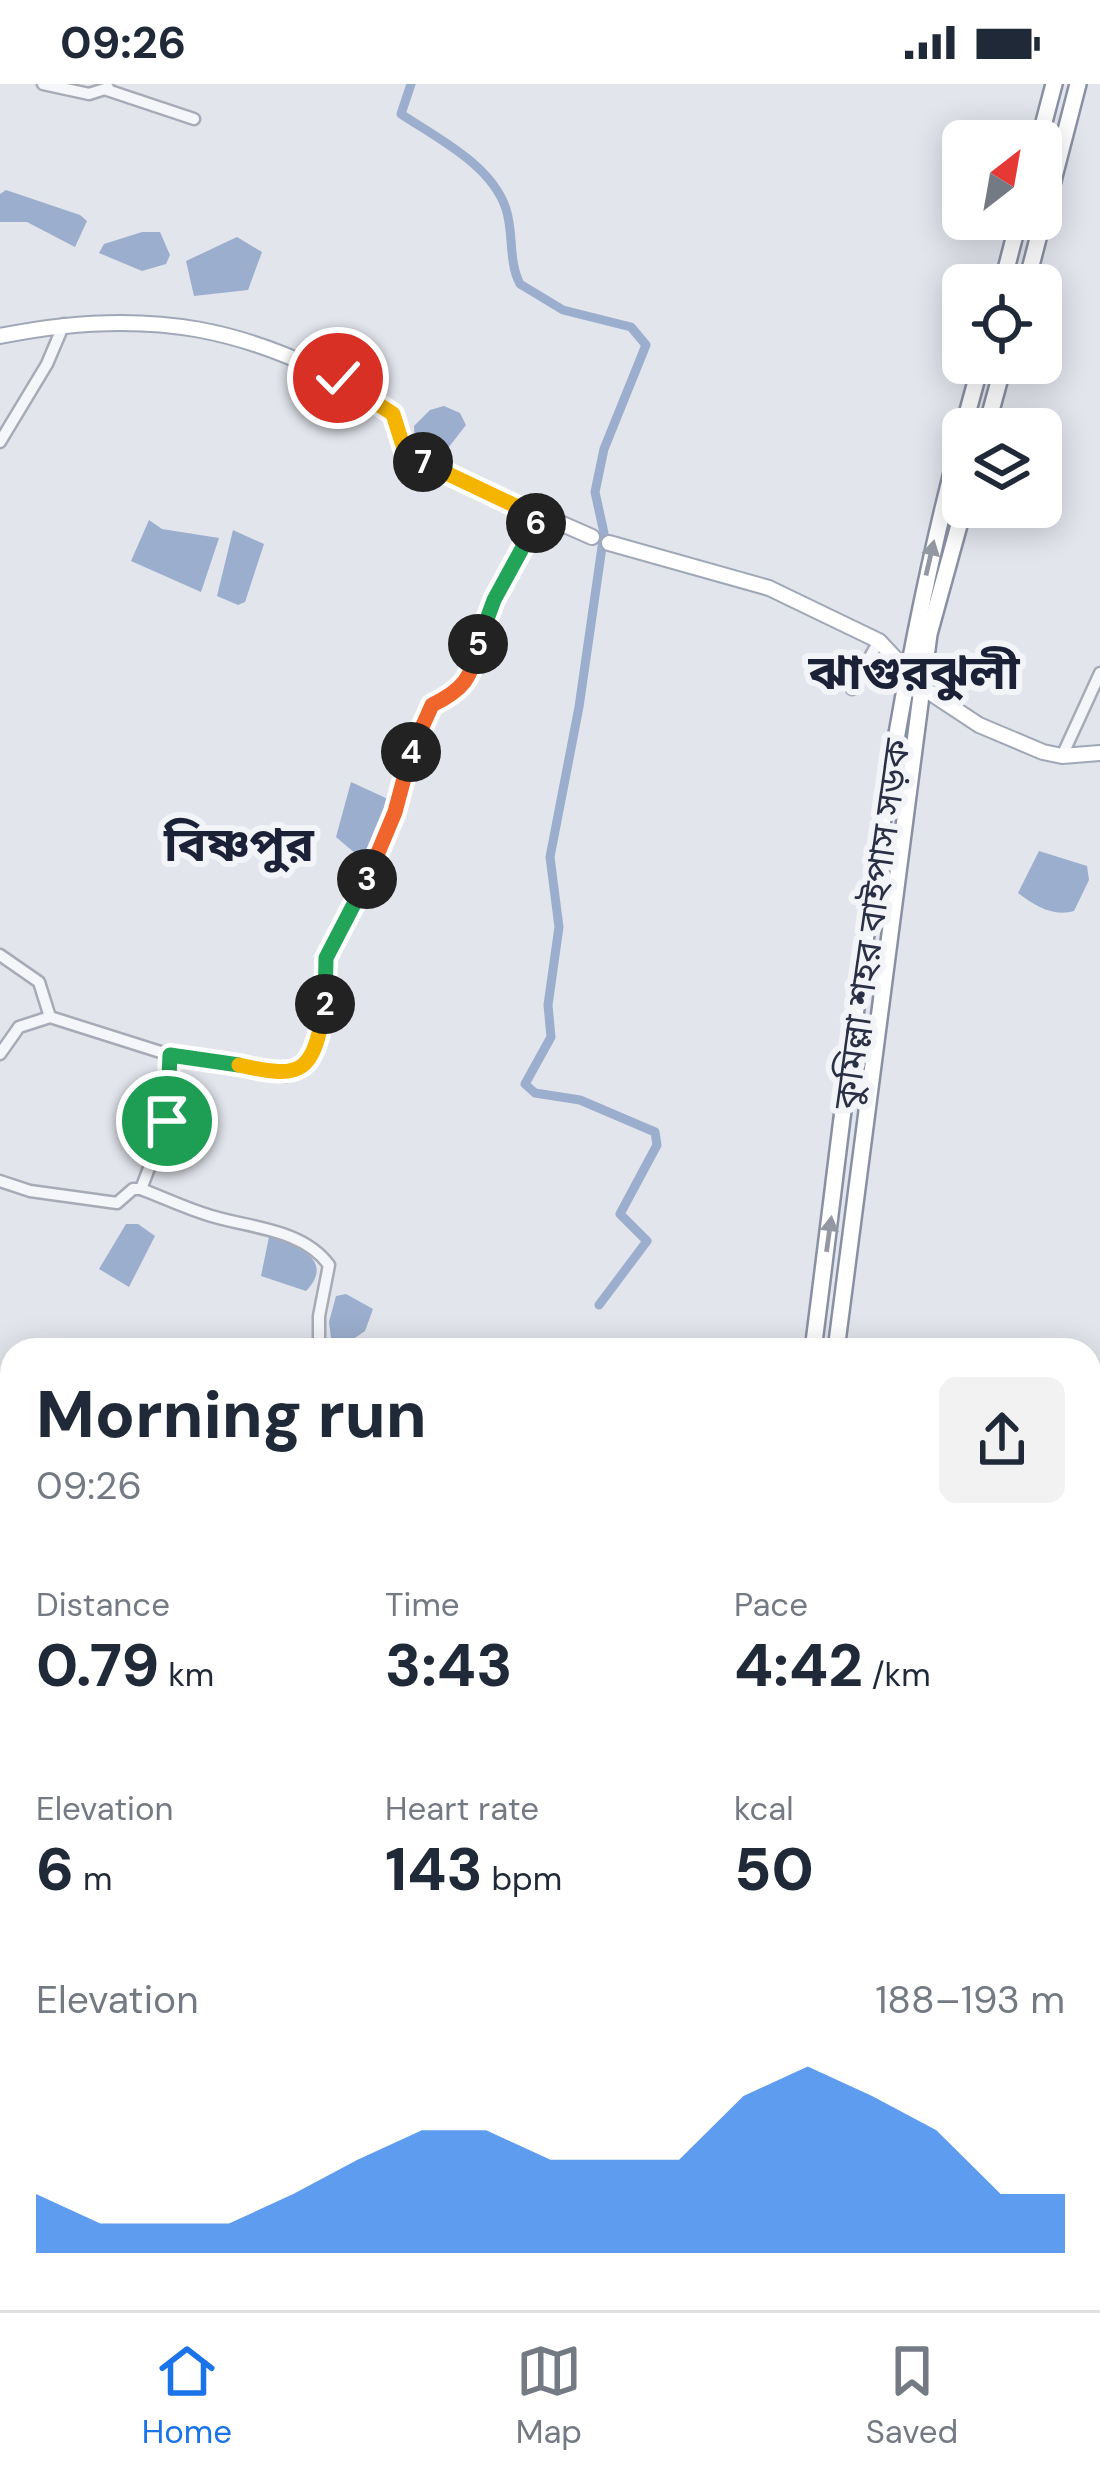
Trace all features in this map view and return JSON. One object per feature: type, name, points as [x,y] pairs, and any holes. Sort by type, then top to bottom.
[{"type":"highway","points":[[1045,120],[1054,84]]},
{"type":"highway","points":[[1031,264],[1078,84]]},
{"type":"highway","name":"কুমিল্লা শহর বাইপাস সড়ক","points":[[815,1338],[909,667],[942,510]]},
{"type":"highway","points":[[838,1338],[929,634],[958,528]]},
{"type":"main road","points":[[0,336],[64,324],[183,326],[268,344],[382,404],[393,414],[405,452],[412,458],[592,538]]},
{"type":"main road","points":[[609,543],[769,588],[879,641],[909,667],[923,688],[979,725],[1062,756],[1100,753]]},
{"type":"street","points":[[43,84],[62,92],[109,87],[194,119]]},
{"type":"street","points":[[0,442],[47,364],[64,324]]},
{"type":"street","points":[[0,1054],[19,1027],[50,1017],[170,1055],[202,1057],[286,1076],[306,1060],[325,1008],[326,958],[356,906],[387,831],[422,722],[432,705],[460,692],[469,680],[485,619],[539,517]]},
{"type":"street","points":[[852,689],[879,641]]},
{"type":"street","points":[[1062,756],[1100,673]]},
{"type":"street","points":[[0,955],[39,982],[50,1017]]},
{"type":"street","points":[[141,1189],[167,1121],[170,1055]]},
{"type":"street","points":[[0,1181],[30,1192],[117,1203],[141,1189],[210,1216],[271,1229],[321,1255],[328,1265],[321,1338]]},
{"type":"water","points":[[6,190],[80,215],[87,221],[75,247],[27,222],[0,222],[0,194]]},
{"type":"water","points":[[142,232],[160,232],[170,255],[166,264],[142,271],[99,253],[104,244]]},
{"type":"water","points":[[237,237],[262,252],[248,290],[194,296],[186,261]]},
{"type":"water","points":[[444,406],[460,413],[466,425],[438,461],[415,444],[414,426],[430,410]]},
{"type":"water","points":[[149,520],[162,529],[219,538],[201,592],[131,561]]},
{"type":"water","points":[[233,530],[264,544],[245,602],[238,605],[217,596]]},
{"type":"water","points":[[351,782],[388,799],[365,855],[356,854],[336,837]]},
{"type":"water","points":[[1039,851],[1087,866],[1089,880],[1074,911],[1044,909],[1018,893]]},
{"type":"water","points":[[126,1224],[138,1224],[155,1236],[129,1287],[99,1269]]},
{"type":"water","points":[[269,1237],[300,1249],[315,1262],[317,1271],[306,1291],[261,1276]]},
{"type":"water","points":[[346,1294],[373,1309],[365,1331],[355,1338],[331,1338],[329,1322],[336,1296]]},
{"type":"waterway","points":[[411,84],[401,114],[462,154],[499,193],[520,284],[563,310],[631,327],[646,345],[604,449],[595,492],[604,533],[579,707],[550,857],[559,927],[548,1005],[551,1037],[525,1084],[535,1093],[580,1100],[655,1132],[657,1145],[620,1214],[647,1241],[599,1305]]},
{"type":"district","name":"ঝাগুরঝুলী","points":[[914,672]]},
{"type":"district","name":"বিষ্ণপুর","points":[[239,844]]},
{"type":"route","points":[[167,1121],[170,1055],[202,1057],[286,1076],[298,1070],[313,1049],[325,1008],[326,958],[356,906],[395,812],[422,722],[432,705],[460,692],[469,680],[485,619],[539,517],[412,458],[405,452],[393,414],[338,378]]}]
